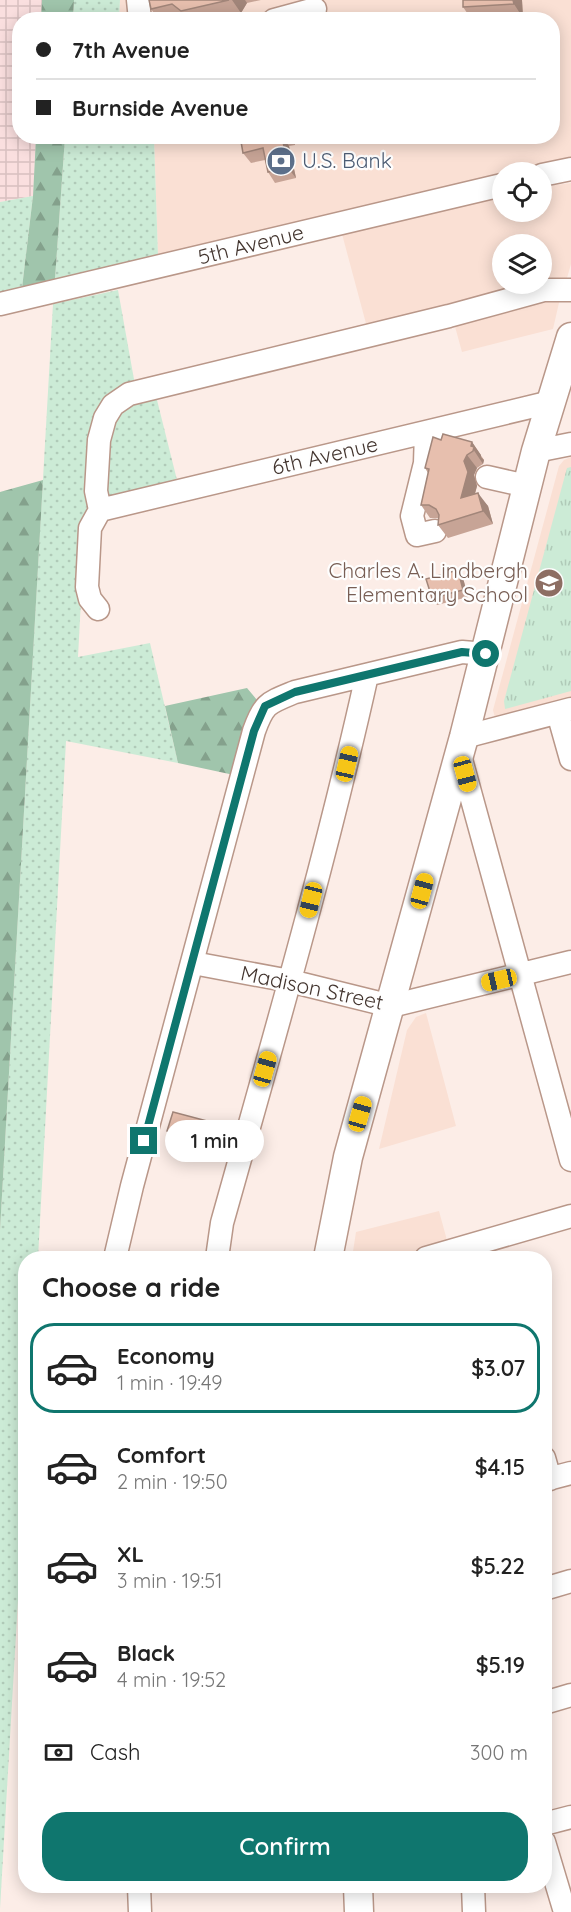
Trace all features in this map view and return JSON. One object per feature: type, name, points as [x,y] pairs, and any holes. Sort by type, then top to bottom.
[{"type":"main road","points":[[329,1251],[348,1157],[462,745],[536,452],[570,346]]},
{"type":"main road","points":[[359,1893],[360,1912]]},
{"type":"street","points":[[304,12],[315,9]]},
{"type":"street","points":[[552,174],[571,169]]},
{"type":"street","name":"5th Avenue","points":[[6,302],[492,187]]},
{"type":"street","points":[[98,609],[90,599],[87,586],[90,528],[100,510],[96,490],[99,440],[105,418],[113,405],[129,394],[429,321],[544,290],[571,290]]},
{"type":"street","name":"6th Avenue","points":[[100,510],[551,402]]},
{"type":"street","points":[[426,432],[425,463],[412,516],[417,535],[435,531]]},
{"type":"street","points":[[536,452],[571,444]]},
{"type":"street","points":[[487,477],[527,486]]},
{"type":"street","points":[[117,1251],[132,1186],[261,712],[273,701],[295,692],[462,652],[486,654]]},
{"type":"street","points":[[218,1251],[222,1223],[290,981],[368,675]]},
{"type":"street","points":[[571,759],[565,711],[462,745],[520,975],[571,1160]]},
{"type":"street","name":"Madison Street","points":[[193,963],[290,981],[391,1006],[571,962]]},
{"type":"street","points":[[487,1250],[571,1216]]},
{"type":"street","points":[[552,1587],[571,1581]]},
{"type":"street","points":[[552,1701],[571,1695]]},
{"type":"street","points":[[552,1822],[571,1817]]},
{"type":"street","points":[[552,1869],[565,1912]]},
{"type":"street","points":[[139,1893],[140,1912]]},
{"type":"street","points":[[473,1893],[474,1912]]},
{"type":"shaded area","points":[[0,0],[42,0],[41,12],[12,12],[12,144],[36,144],[33,196],[0,202]]},
{"type":"shaded area","points":[[120,0],[571,0],[571,160],[552,164],[552,162],[492,162],[492,178],[158,256],[154,144],[560,144],[560,12],[119,12]]},
{"type":"shaded area","points":[[571,183],[571,264],[567,278],[552,282],[552,234],[492,234],[492,294],[507,294],[368,331],[342,234],[492,199],[492,222],[552,222],[552,186]]},
{"type":"shaded area","points":[[561,294],[553,329],[462,352],[454,323]]},
{"type":"shaded area","name":"Charles A. Lindbergh Elementary School","points":[[571,457],[571,700],[495,718],[493,710],[559,466]]},
{"type":"shaded area","points":[[426,1013],[456,1126],[379,1149],[407,1030],[416,1017]]},
{"type":"shaded area","points":[[439,1211],[448,1244],[422,1251],[353,1251],[356,1232]]},
{"type":"green space","points":[[42,0],[74,0],[73,12],[41,12]]},
{"type":"green space","points":[[74,0],[120,0],[119,12],[73,12]]},
{"type":"green space","points":[[36,144],[65,144],[55,279],[22,288],[33,196]]},
{"type":"green space","points":[[65,144],[154,144],[158,256],[55,279]]},
{"type":"green space","points":[[33,196],[22,288],[0,293],[0,202]]},
{"type":"green space","points":[[118,290],[135,385],[95,431],[85,524],[78,657],[150,643],[178,763],[66,741],[38,1251],[18,1251],[18,1600],[0,1909],[0,1230],[53,304]]},
{"type":"green space","points":[[156,396],[179,488],[110,496],[105,489],[106,438],[120,410]]},
{"type":"green space","name":"Charles A. Lindbergh Elementary School","points":[[571,467],[571,691],[505,709],[504,701],[567,468]]},
{"type":"green space","points":[[43,480],[0,1230],[0,492]]},
{"type":"green space","points":[[247,688],[257,700],[234,775],[178,763],[165,706]]},
{"type":"building","points":[[149,0],[229,0],[181,11],[172,4],[151,9]]},
{"type":"building","points":[[463,0],[513,0],[514,4],[463,7]]},
{"type":"building","points":[[241,144],[284,144],[288,168],[268,172],[263,148],[243,153]]},
{"type":"building","points":[[443,434],[472,442],[473,451],[464,461],[468,472],[461,498],[478,493],[483,511],[438,525],[439,515],[436,509],[429,505],[421,505],[429,469],[425,468],[433,437],[441,440]]},
{"type":"building","points":[[458,570],[463,590],[432,598],[426,579]]},
{"type":"building","points":[[173,1112],[211,1122],[206,1142],[167,1131]]},
{"type":"place","name":"U.S. Bank","points":[[281,161]]},
{"type":"place","name":"Charles A. Lindbergh Elementary School","points":[[549,583]]},
{"type":"route","points":[[144,1141],[254,731],[265,706],[295,692],[462,652],[486,654]]}]
